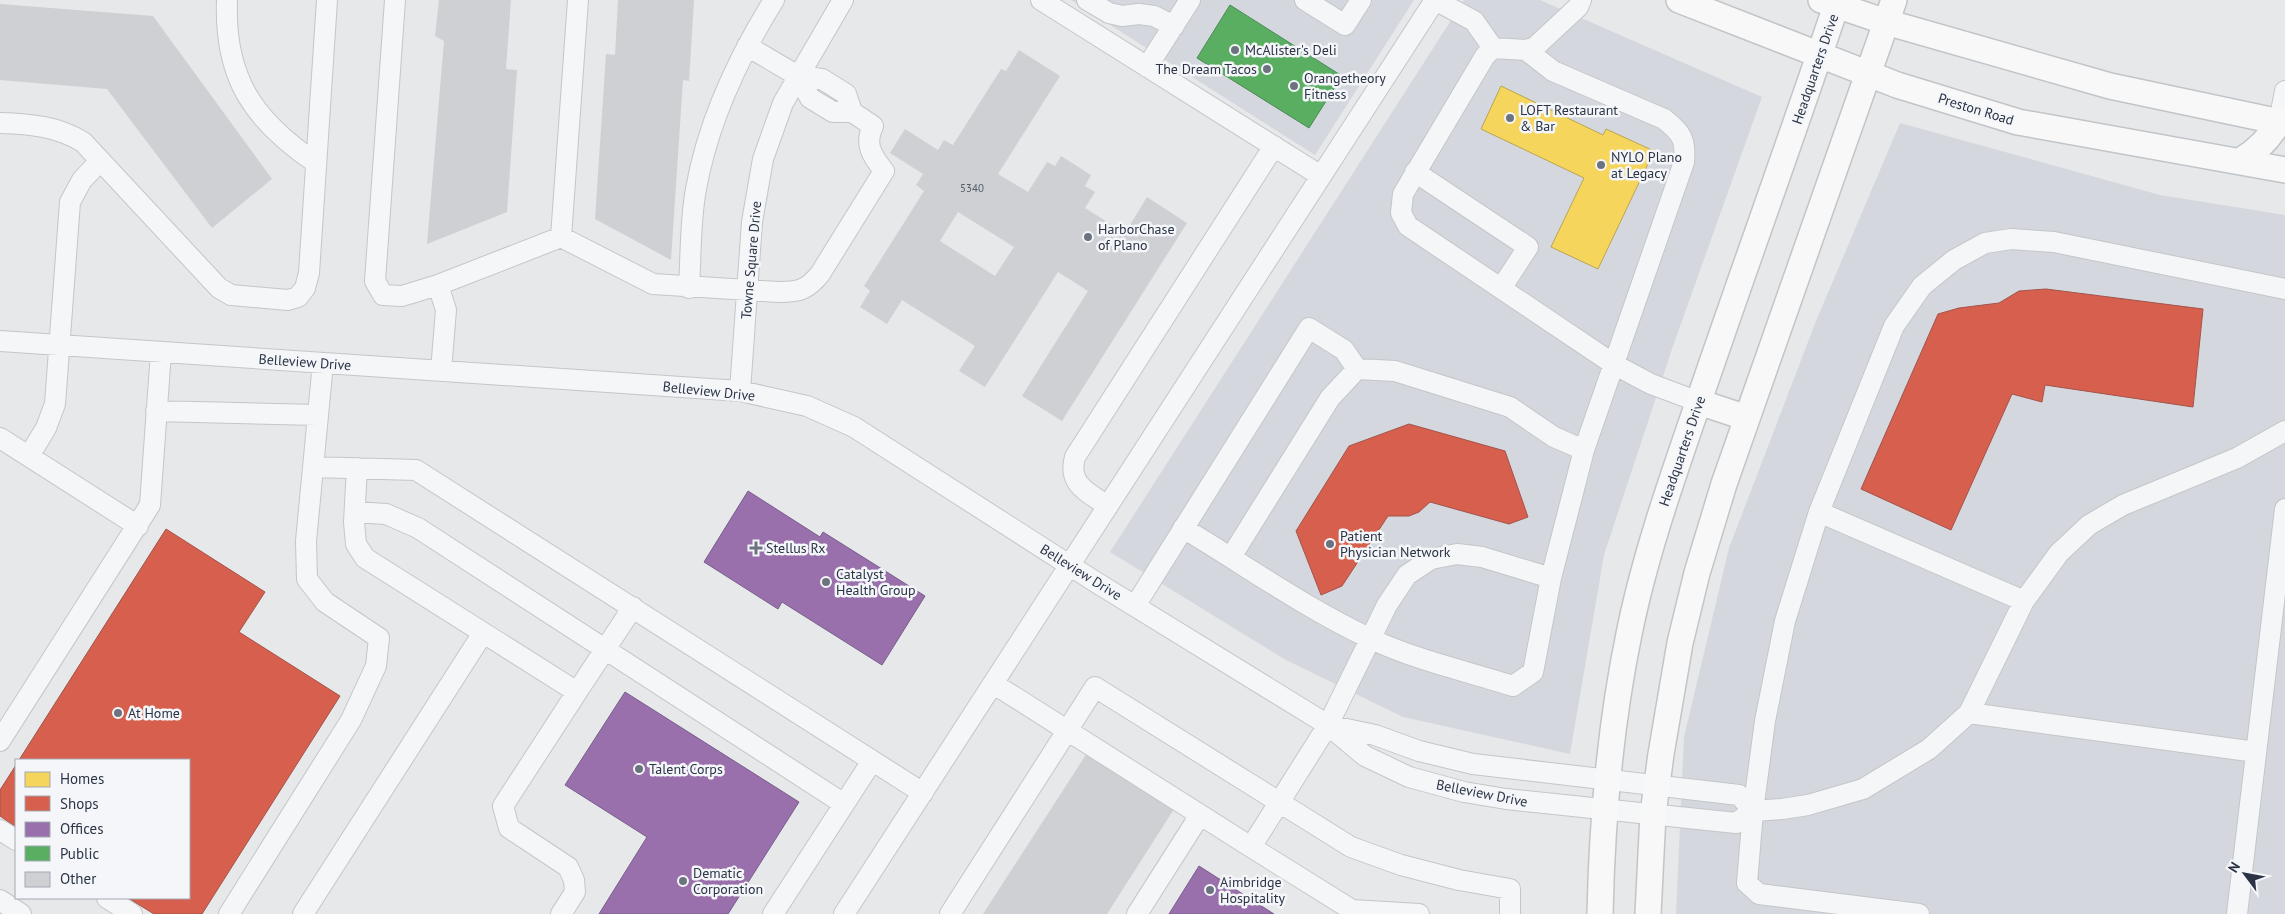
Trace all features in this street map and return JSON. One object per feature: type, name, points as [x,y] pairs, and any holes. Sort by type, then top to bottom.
[{"type":"main road","name":"Preston Road","points":[[1679,0],[1897,85],[2018,122],[2285,170]]},
{"type":"main road","name":"Headquarters Drive","points":[[1600,914],[1608,780],[1629,633],[1662,512],[1820,55],[1832,2]]},
{"type":"main road","points":[[1832,2],[1890,11],[2110,86],[2282,123]]},
{"type":"main road","points":[[1648,914],[1656,786],[1669,701],[1697,573],[1747,418],[1794,290],[1890,11]]},
{"type":"main road","points":[[2240,161],[2252,154],[2282,123]]},
{"type":"main road","points":[[1699,402],[1747,418]]},
{"type":"street","points":[[227,0],[226,30],[233,61],[248,98],[271,128],[316,163]]},
{"type":"street","points":[[0,123],[32,124],[66,132],[82,142],[219,288],[231,295],[288,300],[298,297],[305,288],[309,273],[327,0]]},
{"type":"street","points":[[394,0],[375,281],[384,295],[402,296],[438,285],[561,237],[653,284],[689,288],[797,292],[811,284],[820,274],[884,171],[871,156],[868,136],[873,126],[852,112],[846,94],[822,79],[798,76],[747,46]]},
{"type":"street","points":[[561,237],[578,0]]},
{"type":"street","points":[[689,288],[695,190],[704,153],[731,77],[774,0]]},
{"type":"street","name":"Towne Square Drive","points":[[740,391],[752,222],[763,159],[783,103],[844,0]]},
{"type":"street","points":[[1041,0],[1321,176]]},
{"type":"street","points":[[1087,0],[1109,13],[1122,16],[1139,14],[1154,16],[1174,26]]},
{"type":"street","points":[[1147,67],[1190,0]]},
{"type":"street","points":[[1305,0],[1345,25],[1361,0]]},
{"type":"street","points":[[844,914],[1071,566],[1435,0],[1474,21],[1493,48]]},
{"type":"street","points":[[1581,0],[1578,7],[1535,47],[1526,50],[1493,48],[1485,56],[1403,194],[1401,213],[1408,226],[1615,364],[1651,384],[1699,402]]},
{"type":"street","points":[[1183,528],[1312,607],[1372,639],[1427,660],[1512,686],[1533,672],[1550,578],[1584,450],[1684,162],[1685,146],[1678,130],[1664,119],[1554,71],[1526,50]]},
{"type":"street","points":[[2282,123],[2285,91]]},
{"type":"street","points":[[1108,506],[1082,489],[1074,477],[1072,464],[1075,457],[1274,146]]},
{"type":"street","points":[[29,456],[46,428],[55,404],[70,202],[82,180],[100,161]]},
{"type":"street","points":[[1416,172],[1528,246],[1502,287]]},
{"type":"street","points":[[1919,914],[1759,894],[1747,883],[1753,811],[1765,721],[1785,621],[1819,512],[1894,326],[1922,286],[1954,260],[1985,243],[2011,239],[2054,242],[2285,290]]},
{"type":"street","points":[[438,285],[446,310],[441,371]]},
{"type":"street","points":[[1135,606],[1308,328],[1344,350],[1357,369]]},
{"type":"street","name":"Belleview Drive","points":[[0,341],[740,391],[807,406],[854,427],[1071,566],[1328,725],[1365,756],[1409,777],[1464,792],[1605,811],[1736,823],[1753,811],[1740,795],[1473,764],[1420,751],[1375,735],[1328,725]]},
{"type":"street","points":[[0,741],[150,505],[160,352]]},
{"type":"street","points":[[229,914],[351,720],[376,666],[380,638],[325,602],[306,579],[306,540],[323,363]]},
{"type":"street","points":[[1357,369],[1395,371],[1510,407],[1554,437],[1584,450]]},
{"type":"street","points":[[1231,557],[1330,398],[1357,369]]},
{"type":"street","points":[[156,411],[318,415]]},
{"type":"street","points":[[1753,811],[1782,809],[1808,804],[1863,789],[1929,750],[1969,713],[2024,601],[2059,553],[2089,525],[2123,505],[2237,458],[2285,432]]},
{"type":"street","points":[[0,438],[138,526]]},
{"type":"street","points":[[313,467],[416,470],[923,793]]},
{"type":"street","points":[[357,468],[356,544],[365,558],[576,692]]},
{"type":"street","points":[[2237,914],[2285,509]]},
{"type":"street","points":[[355,512],[386,514],[418,528],[606,648],[844,804]]},
{"type":"street","points":[[1819,512],[2024,601]]},
{"type":"street","points":[[1252,847],[1328,725],[1372,639],[1387,604],[1407,575],[1431,558],[1457,554],[1482,557],[1550,578]]},
{"type":"street","points":[[561,914],[575,892],[574,880],[568,866],[509,828],[503,806],[576,692],[633,608]]},
{"type":"street","points":[[304,914],[483,633]]},
{"type":"street","points":[[994,684],[1352,910],[1419,914]]},
{"type":"street","points":[[950,914],[1094,687],[1351,847],[1401,865],[1460,880],[1510,889],[1510,914]]},
{"type":"street","points":[[1969,713],[2256,752]]},
{"type":"street","points":[[773,914],[872,761]]},
{"type":"street","points":[[1137,914],[1200,815]]},
{"type":"street","points":[[0,830],[15,839]]},
{"type":"street","points":[[109,899],[132,914]]},
{"type":"street","points":[[0,900],[22,914]]},
{"type":"shaded area","points":[[1071,0],[1414,0],[1315,155]]},
{"type":"shaded area","points":[[1464,0],[1540,0],[1762,97],[1672,349],[1604,555],[1570,754],[1403,717],[1286,660],[1110,552]]},
{"type":"shaded area","points":[[1900,123],[2160,195],[2285,215],[2285,914],[1676,914],[1684,737],[1729,548],[1816,321]]},
{"type":"building: Homes","name":"NYLO Plano at Legacy","points":[[1501,86],[1603,135],[1606,129],[1654,151],[1598,269],[1551,247],[1584,178],[1481,129]]},
{"type":"building: Shops","points":[[2046,289],[2203,309],[2193,407],[2045,385],[2042,402],[2012,394],[1951,530],[1861,489],[1938,314],[1959,308],[1999,303],[2019,291]]},
{"type":"building: Shops","points":[[1409,424],[1505,451],[1528,517],[1509,524],[1430,502],[1419,512],[1409,516],[1388,516],[1342,586],[1321,595],[1296,531],[1349,446]]},
{"type":"building: Shops","points":[[166,529],[265,592],[239,632],[340,696],[202,914],[154,914],[130,899],[190,899],[190,759],[20,759]]},
{"type":"building: Shops","points":[[15,767],[15,826],[0,816],[0,790]]},
{"type":"building: Offices","points":[[748,491],[820,537],[823,532],[925,596],[882,665],[782,602],[778,609],[704,562]]},
{"type":"building: Offices","points":[[625,692],[799,802],[728,914],[599,914],[647,837],[565,785]]},
{"type":"building: Offices","name":"Aimbridge Hospitality","points":[[1199,866],[1274,914],[1169,914]]},
{"type":"building: Public","points":[[1230,5],[1342,76],[1309,128],[1197,58]]},
{"type":"building: Other","points":[[439,0],[511,0],[506,69],[517,70],[507,212],[427,244],[444,41],[435,36]]},
{"type":"building: Other","points":[[618,0],[694,0],[689,81],[683,80],[671,260],[595,219],[606,54],[615,55]]},
{"type":"building: Other","points":[[0,4],[153,16],[272,179],[212,228],[107,89],[0,80]]},
{"type":"building: Other","name":"HarborChase of Plano","points":[[1019,50],[1060,76],[998,174],[1028,192],[1047,162],[1055,166],[1061,156],[1091,175],[1085,186],[1095,192],[1085,208],[1125,233],[1147,197],[1187,223],[1062,421],[1022,396],[1088,291],[1058,272],[985,387],[959,371],[975,346],[902,300],[887,324],[860,307],[870,291],[864,286],[924,191],[916,185],[923,174],[890,153],[905,129],[938,150],[944,140],[953,145],[1001,69],[1006,71]],"holes":[[[958,212],[1014,247],[995,276],[940,241]]]},
{"type":"building: Other","points":[[1089,750],[1176,806],[1107,914],[983,914]]},
{"type":"place","name":"McAlister's Deli","points":[[1235,50]]},
{"type":"place","name":"The Dream Tacos","points":[[1267,69]]},
{"type":"place","name":"Orangetheory Fitness","points":[[1294,86]]},
{"type":"place","name":"LOFT Restaurant & Bar","points":[[1510,118]]},
{"type":"place","name":"NYLO Plano at Legacy","points":[[1601,165]]},
{"type":"place","name":"HarborChase of Plano","points":[[1088,237]]},
{"type":"place","name":"Patient Physician Network","points":[[1330,544]]},
{"type":"place","name":"Stellus Rx","points":[[756,548]]},
{"type":"place","name":"Catalyst Health Group","points":[[826,582]]},
{"type":"place","name":"At Home","points":[[118,713]]},
{"type":"place","name":"Talent Corps","points":[[639,769]]},
{"type":"place","name":"Dematic Corporation","points":[[683,881]]},
{"type":"place","name":"Aimbridge Hospitality","points":[[1210,890]]}]
